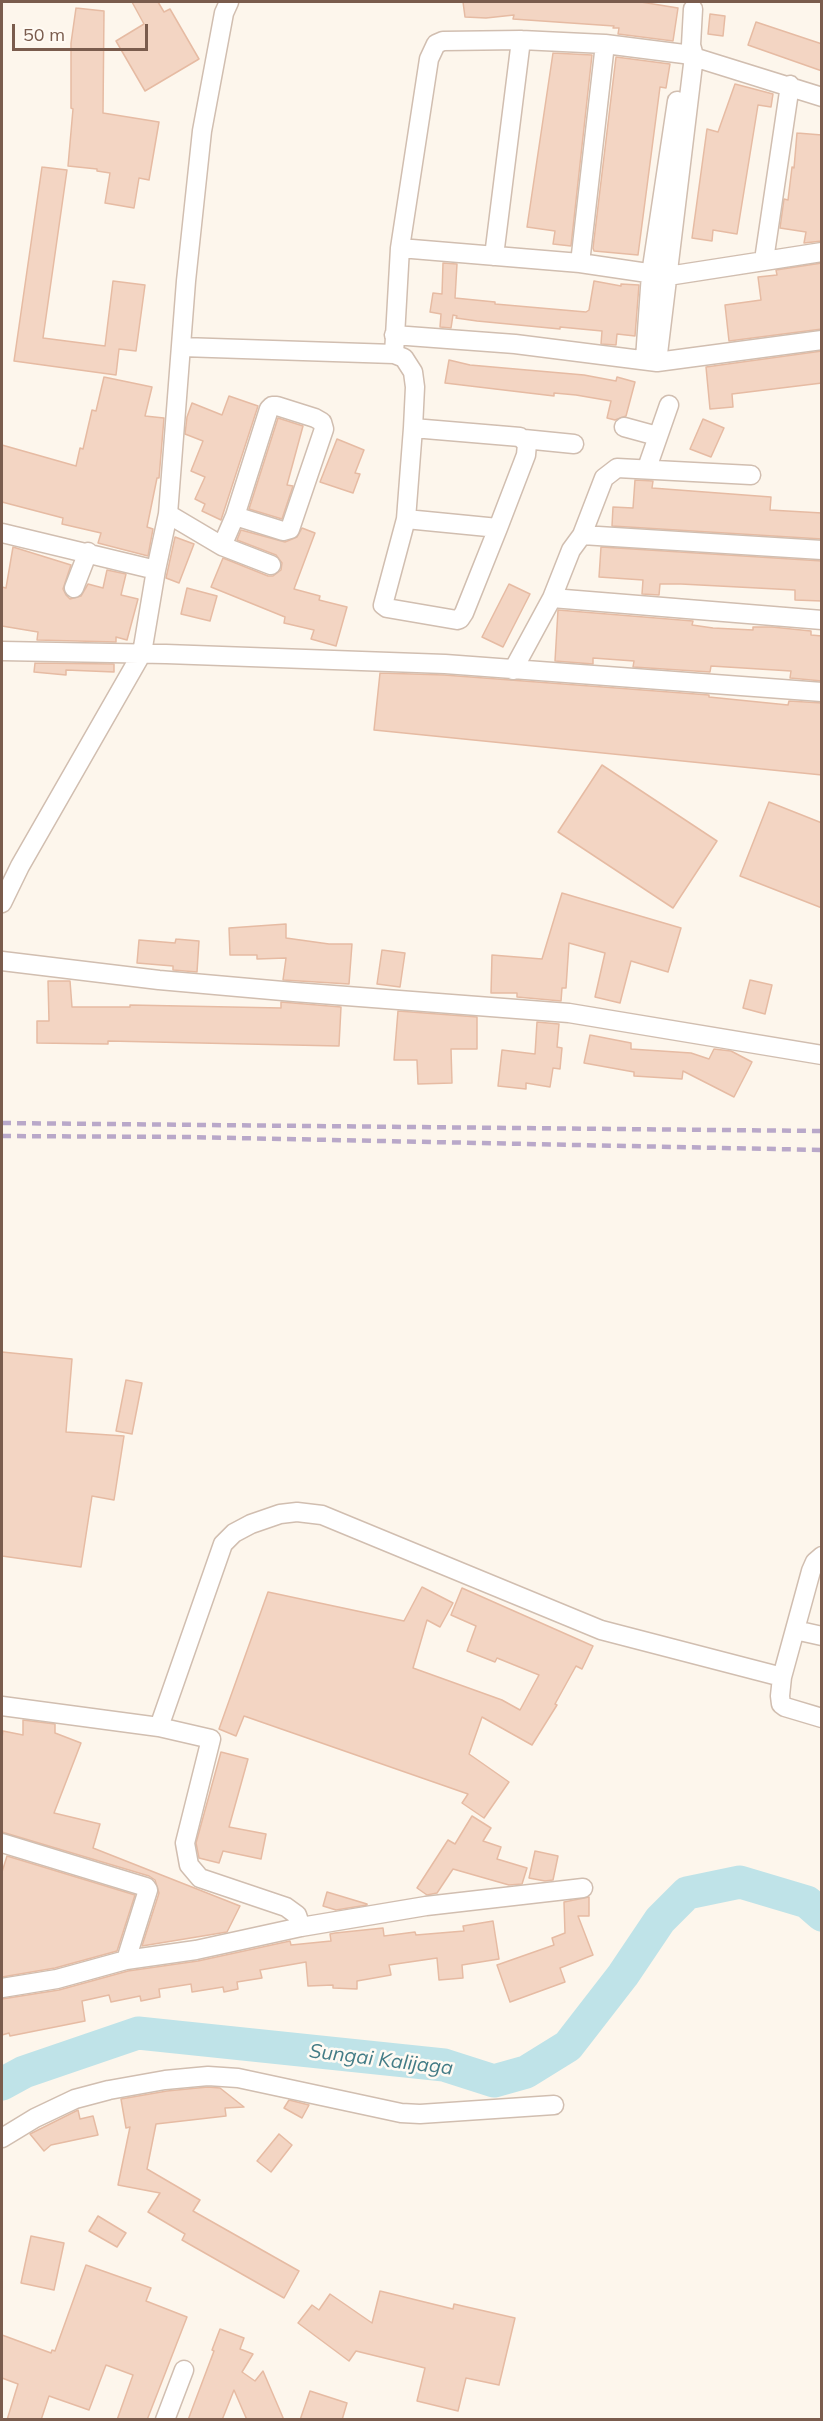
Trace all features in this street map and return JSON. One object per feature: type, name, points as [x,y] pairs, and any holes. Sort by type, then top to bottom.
[{"type":"street","points":[[2,903],[142,653],[168,514],[186,281],[202,131],[222,23],[229,2]]},
{"type":"street","points":[[651,362],[660,275],[690,52],[693,9]]},
{"type":"street","points":[[393,354],[400,248],[431,52],[436,44],[450,39],[521,40],[690,52],[822,97]]},
{"type":"street","points":[[494,256],[521,40]]},
{"type":"street","points":[[580,263],[605,45]]},
{"type":"street","points":[[764,260],[790,85]]},
{"type":"street","points":[[400,248],[580,263],[660,275],[822,252]]},
{"type":"street","points":[[394,335],[515,344],[651,362],[822,340]]},
{"type":"street","points":[[182,347],[393,354],[404,358],[413,372],[415,387],[406,519],[383,599],[383,607],[460,619],[526,455],[527,444],[524,438]]},
{"type":"street","points":[[647,468],[669,405]]},
{"type":"street","points":[[222,546],[235,516],[272,406],[322,422],[324,429],[290,529],[283,531],[235,516]]},
{"type":"street","points":[[624,427],[657,436]]},
{"type":"street","points":[[413,428],[574,444]]},
{"type":"street","points":[[513,670],[552,598],[571,550],[582,535],[604,478],[609,472],[617,468],[647,468],[751,475]]},
{"type":"street","points":[[168,514],[222,546],[271,565]]},
{"type":"street","points":[[406,519],[498,528]]},
{"type":"street","points":[[2,533],[156,570]]},
{"type":"street","points":[[582,535],[822,550]]},
{"type":"street","points":[[74,588],[88,552]]},
{"type":"street","points":[[552,598],[822,620]]},
{"type":"street","points":[[2,651],[142,653],[445,664],[822,692]]},
{"type":"street","points":[[2,961],[159,980],[569,1013],[822,1055]]},
{"type":"street","points":[[159,1727],[223,1544],[234,1533],[263,1519],[297,1512],[322,1515],[602,1630],[782,1677]]},
{"type":"street","points":[[822,1556],[813,1566],[782,1677],[780,1700],[783,1706],[822,1718]]},
{"type":"street","points":[[795,1630],[822,1636]]},
{"type":"street","points":[[2,1706],[159,1727],[211,1739],[185,1843],[193,1871],[200,1878],[286,1907],[297,1915],[301,1927]]},
{"type":"street","points":[[2,1843],[146,1887],[148,1890],[126,1960]]},
{"type":"street","points":[[2,1988],[57,1979],[126,1960],[196,1950],[301,1927],[426,1906],[583,1888]]},
{"type":"street","points":[[2,2138],[35,2118],[75,2099],[165,2080],[208,2076],[238,2078],[401,2113],[420,2114],[554,2105]]},
{"type":"street","points":[[165,2420],[184,2370]]},
{"type":"building","points":[[132,2],[158,2],[164,12],[170,9],[199,59],[145,91],[116,41],[144,24]]},
{"type":"building","points":[[463,2],[641,2],[678,8],[673,41],[618,34],[619,28],[613,28],[614,26],[513,19],[514,15],[486,18],[465,17]]},
{"type":"building","points":[[76,8],[104,11],[103,113],[159,122],[149,180],[139,178],[134,208],[105,203],[110,173],[97,171],[97,169],[68,166],[73,109],[71,108],[71,43]]},
{"type":"building","points":[[710,14],[725,16],[723,36],[708,34]]},
{"type":"building","points":[[756,22],[822,44],[822,71],[748,45]]},
{"type":"building","points":[[553,53],[592,55],[571,246],[553,244],[555,231],[527,227]]},
{"type":"building","points":[[616,57],[670,64],[666,88],[660,87],[638,255],[594,251],[593,248]]},
{"type":"building","points":[[735,84],[773,94],[771,107],[758,105],[737,234],[713,230],[712,241],[692,238],[707,129],[718,132]]},
{"type":"building","points":[[797,133],[822,135],[822,241],[804,243],[806,232],[780,228],[784,199],[788,200],[792,167],[794,168]]},
{"type":"building","points":[[42,167],[67,170],[43,338],[105,346],[113,281],[145,285],[136,351],[119,349],[116,375],[14,361]]},
{"type":"building","points":[[443,263],[457,264],[455,298],[495,302],[495,304],[586,312],[589,310],[594,281],[621,286],[621,284],[639,285],[635,336],[617,334],[616,345],[601,344],[602,331],[477,321],[456,318],[457,316],[453,315],[451,328],[440,327],[441,314],[430,312],[433,293],[442,294]]},
{"type":"building","points":[[822,263],[822,329],[729,341],[725,305],[761,300],[758,277],[777,275],[776,270]]},
{"type":"building","points":[[822,351],[822,383],[732,394],[733,407],[710,409],[706,367]]},
{"type":"building","points":[[449,360],[470,365],[584,375],[616,381],[617,377],[635,382],[626,416],[615,420],[607,418],[611,401],[576,395],[554,393],[554,396],[445,383]]},
{"type":"building","points":[[104,377],[152,387],[145,416],[164,418],[159,478],[157,478],[147,527],[153,529],[148,556],[98,543],[101,533],[62,524],[63,518],[2,502],[2,445],[76,466],[80,448],[83,449],[92,410],[96,411]]},
{"type":"building","points":[[229,396],[258,406],[221,520],[202,511],[205,504],[195,499],[205,477],[191,471],[203,441],[185,434],[192,403],[222,415]]},
{"type":"building","points":[[278,418],[303,426],[287,485],[293,486],[282,519],[249,509]]},
{"type":"building","points":[[703,419],[724,428],[711,457],[690,449]]},
{"type":"building","points":[[337,439],[364,450],[355,473],[360,474],[353,493],[320,482]]},
{"type":"building","points":[[635,480],[653,481],[652,488],[771,497],[770,510],[822,513],[822,539],[612,526],[613,507],[633,508]]},
{"type":"building","points":[[302,528],[315,533],[294,589],[320,596],[319,600],[347,607],[336,646],[311,639],[314,630],[284,623],[285,617],[211,587],[223,558],[268,576],[273,576],[281,570],[282,563],[276,555],[237,540],[241,530],[285,542],[297,537]]},
{"type":"building","points":[[175,537],[194,544],[179,583],[166,578]]},
{"type":"building","points":[[13,547],[71,565],[63,589],[70,599],[81,596],[88,584],[103,588],[107,570],[126,574],[121,595],[138,599],[127,640],[116,637],[116,642],[37,640],[38,632],[2,626],[2,587],[6,588]]},
{"type":"building","points":[[601,547],[822,561],[822,601],[795,600],[795,590],[681,584],[660,584],[659,595],[642,594],[643,580],[599,577]]},
{"type":"building","points":[[509,584],[530,594],[503,647],[482,637]]},
{"type":"building","points":[[187,588],[217,596],[210,621],[181,614]]},
{"type":"building","points":[[558,610],[693,621],[692,625],[713,628],[753,630],[753,627],[772,627],[811,631],[811,635],[822,636],[822,681],[790,678],[791,671],[711,666],[710,672],[633,667],[634,661],[593,658],[593,664],[555,661]]},
{"type":"building","points":[[35,663],[114,664],[114,672],[66,670],[66,675],[34,672]]},
{"type":"building","points":[[380,673],[444,675],[709,695],[709,697],[788,705],[789,701],[822,703],[822,775],[374,730]]},
{"type":"building","points":[[602,765],[717,841],[673,908],[558,832]]},
{"type":"building","points":[[769,802],[822,823],[822,908],[740,876]]},
{"type":"building","points":[[562,893],[681,928],[668,972],[631,961],[620,1003],[595,997],[605,953],[569,943],[566,988],[562,988],[561,1001],[517,997],[517,993],[491,993],[492,955],[542,959]]},
{"type":"building","points":[[286,924],[286,938],[329,944],[352,944],[349,984],[283,980],[286,958],[257,959],[257,955],[230,955],[229,928]]},
{"type":"building","points":[[176,939],[199,941],[197,972],[173,970],[173,966],[137,963],[139,940],[175,943]]},
{"type":"building","points":[[382,950],[405,953],[400,987],[377,984]]},
{"type":"building","points":[[750,980],[772,985],[765,1014],[743,1008]]},
{"type":"building","points":[[48,981],[70,981],[72,1007],[130,1007],[130,1005],[281,1008],[281,1002],[341,1007],[339,1046],[108,1041],[108,1044],[37,1043],[37,1021],[49,1021]]},
{"type":"building","points":[[398,1011],[477,1017],[477,1049],[451,1049],[452,1083],[418,1084],[417,1060],[394,1060]]},
{"type":"building","points":[[537,1022],[559,1024],[557,1047],[562,1048],[560,1069],[553,1068],[550,1087],[526,1083],[526,1089],[498,1086],[502,1050],[535,1054]]},
{"type":"building","points":[[590,1035],[631,1043],[631,1049],[691,1053],[709,1059],[714,1049],[731,1051],[752,1062],[734,1097],[683,1071],[682,1079],[634,1076],[634,1072],[584,1063]]},
{"type":"building","points":[[2,1352],[72,1359],[66,1432],[124,1436],[114,1500],[92,1496],[81,1567],[2,1556]]},
{"type":"building","points":[[126,1380],[142,1383],[132,1434],[116,1431]]},
{"type":"building","points":[[422,1587],[453,1603],[440,1627],[427,1620],[413,1668],[502,1700],[520,1710],[539,1675],[497,1658],[495,1662],[467,1651],[476,1626],[451,1615],[462,1588],[593,1646],[582,1669],[576,1666],[555,1704],[557,1705],[532,1745],[482,1717],[469,1754],[509,1782],[484,1818],[462,1803],[468,1794],[244,1716],[236,1736],[219,1729],[268,1592],[404,1621]]},
{"type":"building","points":[[23,1720],[55,1724],[55,1733],[81,1743],[54,1813],[100,1824],[93,1848],[240,1906],[227,1932],[142,1946],[159,1893],[155,1880],[149,1876],[2,1832],[3,1731],[23,1735]]},
{"type":"building","points":[[221,1752],[248,1759],[229,1827],[266,1834],[261,1859],[223,1851],[219,1863],[199,1858],[196,1843]]},
{"type":"building","points":[[472,1816],[491,1828],[483,1841],[501,1847],[497,1859],[527,1868],[522,1884],[509,1885],[453,1869],[437,1893],[427,1895],[417,1888],[448,1840],[455,1844]]},
{"type":"building","points":[[535,1851],[558,1856],[553,1880],[529,1878]]},
{"type":"building","points":[[7,1856],[135,1895],[117,1951],[55,1968],[2,1977],[2,1872]]},
{"type":"building","points":[[327,1892],[367,1905],[336,1910],[323,1906]]},
{"type":"building","points":[[589,1897],[589,1916],[578,1916],[593,1955],[560,1968],[565,1982],[510,2002],[497,1965],[554,1945],[552,1938],[565,1933],[564,1902]]},
{"type":"building","points":[[493,1921],[499,1959],[462,1965],[463,1978],[439,1980],[437,1958],[389,1965],[391,1975],[357,1981],[357,1989],[333,1988],[333,1985],[308,1986],[306,1962],[260,1970],[262,1978],[237,1982],[238,1989],[224,1992],[223,1987],[192,1992],[191,1984],[159,1989],[160,1997],[141,2001],[140,1996],[111,2002],[109,1995],[82,2001],[85,2021],[10,2036],[9,2033],[2,2035],[2,1999],[59,1990],[128,1971],[198,1961],[290,1941],[291,1945],[331,1941],[330,1934],[335,1933],[383,1928],[384,1936],[415,1932],[416,1935],[464,1931],[463,1926]]},
{"type":"building","points":[[208,2087],[220,2088],[244,2107],[225,2108],[226,2116],[156,2124],[147,2169],[200,2200],[193,2211],[299,2271],[284,2298],[182,2240],[185,2234],[148,2212],[160,2193],[118,2185],[130,2127],[126,2128],[121,2099]]},
{"type":"building","points":[[289,2100],[309,2105],[302,2118],[284,2108]]},
{"type":"building","points":[[78,2110],[80,2119],[93,2116],[98,2135],[51,2145],[44,2151],[30,2134]]},
{"type":"building","points":[[279,2134],[292,2145],[271,2172],[257,2161]]},
{"type":"building","points":[[98,2216],[126,2233],[117,2247],[89,2231]]},
{"type":"building","points":[[31,2236],[64,2243],[54,2290],[21,2283]]},
{"type":"building","points":[[86,2265],[151,2288],[146,2301],[187,2317],[147,2420],[117,2420],[133,2375],[106,2365],[89,2410],[49,2396],[41,2420],[7,2420],[18,2384],[2,2378],[2,2335],[51,2353],[52,2350],[55,2351]]},
{"type":"building","points":[[380,2291],[453,2309],[454,2304],[515,2318],[499,2385],[466,2378],[458,2411],[417,2401],[425,2368],[356,2351],[349,2361],[298,2323],[312,2305],[319,2310],[330,2294],[372,2323]]},
{"type":"building","points":[[220,2329],[244,2338],[240,2349],[253,2354],[242,2372],[255,2381],[263,2371],[284,2420],[247,2420],[234,2390],[222,2420],[188,2420]]},
{"type":"building","points":[[310,2391],[347,2403],[342,2420],[300,2420]]},
{"type":"waterway","name":"Sungai Kalijaga","points":[[2,2084],[24,2072],[138,2033],[444,2065],[494,2081],[526,2072],[568,2046],[623,1975],[660,1920],[687,1893],[740,1882],[807,1902],[822,1915]]},
{"type":"railway","points":[[2,1123],[822,1131]]},
{"type":"railway","points":[[2,1136],[186,1137],[822,1150]]}]
